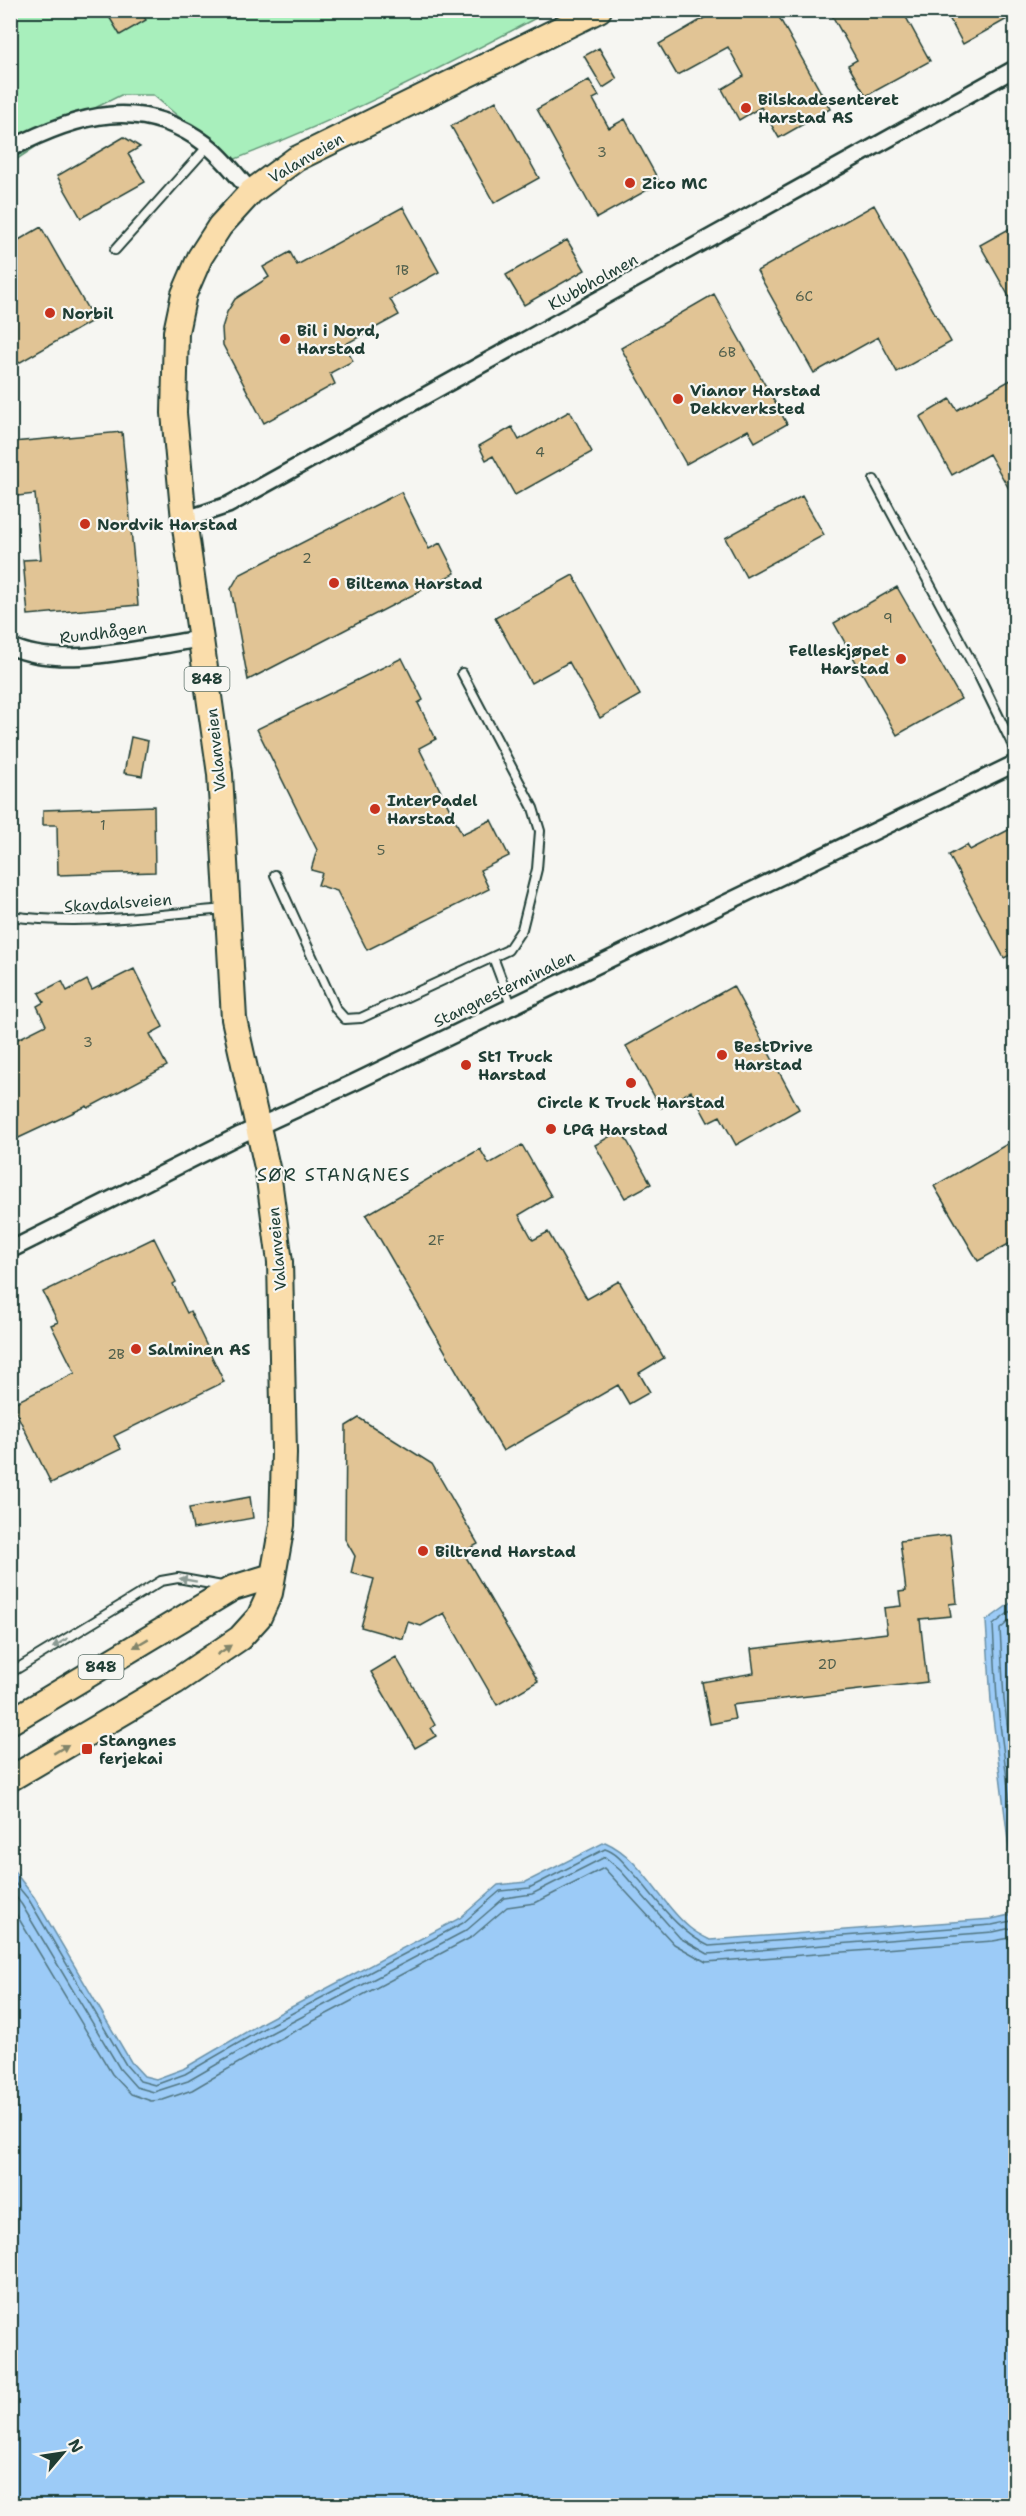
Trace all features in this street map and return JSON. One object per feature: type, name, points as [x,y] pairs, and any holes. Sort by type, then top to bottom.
[{"type":"main road","name":"Valanveien","points":[[272,1576],[282,1525],[284,1453],[282,1311],[274,1219],[234,1019],[220,774],[184,520],[174,413],[176,332],[184,294],[200,257],[220,226],[251,192],[296,159],[599,10]]},
{"type":"main road","name":"848","points":[[10,1722],[232,1588],[272,1576],[270,1593],[259,1617],[240,1638],[175,1682],[10,1779]]},
{"type":"street","name":"Klubbholmen","points":[[184,520],[228,505],[1016,68]]},
{"type":"street","points":[[10,149],[55,127],[82,118],[115,113],[154,118],[182,129],[208,146],[251,192]]},
{"type":"street","name":"Rundhågen","points":[[10,645],[27,654],[56,657],[200,639]]},
{"type":"street","name":"Stangnesterminalen","points":[[10,1250],[257,1127],[1016,763]]},
{"type":"lane","points":[[116,250],[208,146]]},
{"type":"lane","points":[[874,480],[979,676],[1016,752]]},
{"type":"lane","points":[[275,875],[336,1009],[345,1019],[361,1018],[508,950],[522,929],[537,869],[540,831],[533,808],[462,673]]},
{"type":"lane","name":"Skavdalsveien","points":[[10,916],[60,921],[106,920],[226,909]]},
{"type":"lane","points":[[493,957],[511,1005]]},
{"type":"lane","points":[[10,1673],[161,1581],[178,1578],[232,1588]]},
{"type":"green space","points":[[11,11],[549,11],[388,93],[264,148],[222,164],[206,140],[153,95],[121,95],[93,109],[11,163]]},
{"type":"water","points":[[1015,1600],[1015,1898],[991,1701],[986,1621]]},
{"type":"water","points":[[605,1842],[630,1859],[679,1918],[692,1930],[710,1940],[992,1919],[1009,1915],[1015,1905],[1015,2505],[11,2505],[11,1867],[34,1897],[131,2062],[144,2076],[156,2079],[183,2069],[265,2021],[460,1918],[498,1885],[526,1882]]},
{"type":"building","points":[[105,10],[140,10],[146,20],[120,35]]},
{"type":"building","points":[[718,10],[775,10],[830,109],[779,138],[761,107],[739,120],[722,89],[744,76],[728,47],[677,75],[659,44]]},
{"type":"building","points":[[829,10],[902,10],[930,61],[866,96],[848,65],[857,60]]},
{"type":"building","points":[[945,10],[1016,10],[1016,14],[963,44]]},
{"type":"building","points":[[599,48],[617,79],[603,88],[584,56]]},
{"type":"building","points":[[589,80],[599,96],[593,99],[609,128],[625,119],[660,183],[597,218],[537,109]]},
{"type":"building","points":[[496,101],[539,178],[494,203],[451,126]]},
{"type":"building","points":[[124,137],[140,147],[128,154],[145,182],[81,218],[57,176]]},
{"type":"building","points":[[874,205],[951,342],[897,372],[878,337],[814,373],[757,271]]},
{"type":"building","points":[[403,207],[439,272],[390,299],[399,315],[344,345],[353,361],[330,373],[335,384],[264,423],[223,345],[222,328],[227,312],[235,299],[269,277],[263,267],[290,252],[297,265]]},
{"type":"building","points":[[1016,225],[1016,309],[980,245]]},
{"type":"building","points":[[41,227],[94,320],[10,368],[10,245]]},
{"type":"building","points":[[567,240],[585,270],[524,305],[506,275]]},
{"type":"building","points":[[714,294],[787,424],[755,442],[748,430],[686,464],[621,348]]},
{"type":"building","points":[[1016,377],[1016,501],[989,454],[952,475],[920,417],[950,399],[957,410]]},
{"type":"building","points":[[570,411],[592,452],[515,495],[493,456],[486,460],[479,446],[512,427],[519,440]]},
{"type":"building","points":[[122,432],[138,605],[28,615],[23,560],[41,559],[35,494],[18,496],[13,442]]},
{"type":"building","points":[[401,492],[429,549],[440,543],[455,573],[248,680],[231,589],[239,575]]},
{"type":"building","points":[[802,496],[824,535],[746,577],[725,538]]},
{"type":"building","points":[[573,575],[640,695],[600,718],[569,662],[531,683],[495,618]]},
{"type":"building","points":[[897,587],[961,699],[897,735],[834,623]]},
{"type":"building","points":[[402,658],[423,700],[418,703],[436,739],[419,748],[462,834],[491,820],[509,856],[480,870],[489,889],[367,950],[337,891],[318,885],[322,873],[311,870],[317,850],[257,729]]},
{"type":"building","points":[[131,737],[148,741],[142,776],[124,773]]},
{"type":"building","points":[[154,806],[155,872],[58,875],[57,825],[43,825],[43,810]]},
{"type":"building","points":[[1016,826],[1016,952],[1004,958],[949,855],[967,845],[970,850]]},
{"type":"building","points":[[134,969],[163,1027],[150,1034],[167,1066],[88,1108],[87,1106],[10,1142],[10,1043],[46,1025],[37,1006],[44,1002],[39,993],[62,981],[67,991],[87,980],[92,990]]},
{"type":"building","points":[[733,986],[799,1109],[736,1145],[720,1116],[708,1122],[691,1091],[661,1108],[626,1046]]},
{"type":"building","points":[[621,1130],[651,1184],[625,1198],[595,1145]]},
{"type":"building","points":[[1016,1139],[1016,1240],[978,1261],[934,1186]]},
{"type":"building","points":[[522,1145],[551,1196],[519,1215],[533,1240],[548,1232],[587,1299],[619,1281],[664,1358],[639,1373],[650,1392],[629,1404],[618,1385],[503,1451],[366,1215],[480,1149],[489,1164]]},
{"type":"building","name":"Salminen AS","points":[[154,1238],[176,1282],[173,1284],[187,1313],[190,1311],[224,1382],[114,1436],[121,1449],[51,1483],[12,1404],[75,1373],[51,1325],[58,1322],[43,1292]]},
{"type":"building","points":[[359,1418],[432,1464],[478,1544],[463,1552],[538,1681],[497,1705],[444,1613],[421,1626],[408,1622],[403,1639],[361,1627],[374,1579],[351,1573],[355,1556],[345,1539],[346,1426]]},
{"type":"building","points":[[250,1497],[253,1518],[193,1529],[189,1508]]},
{"type":"building","points":[[950,1535],[957,1603],[949,1604],[951,1616],[920,1619],[927,1682],[732,1705],[735,1719],[710,1724],[702,1682],[754,1673],[751,1649],[887,1633],[884,1608],[901,1606],[899,1592],[906,1591],[900,1541]]},
{"type":"building","points":[[396,1657],[435,1725],[431,1728],[436,1736],[415,1748],[371,1672]]},
{"type":"place","name":"Bilskadesenteret Harstad AS","points":[[746,108]]},
{"type":"place","name":"Zico MC","points":[[630,183]]},
{"type":"place","name":"Norbil","points":[[50,313]]},
{"type":"place","name":"Bil i Nord, Harstad","points":[[285,339]]},
{"type":"place","name":"Vianor Harstad Dekkverksted","points":[[678,399]]},
{"type":"place","name":"Nordvik Harstad","points":[[85,524]]},
{"type":"place","name":"Biltema Harstad","points":[[334,583]]},
{"type":"place","name":"Felleskjøpet Harstad","points":[[901,659]]},
{"type":"place","name":"InterPadel Harstad","points":[[375,809]]},
{"type":"place","name":"BestDrive Harstad","points":[[722,1055]]},
{"type":"place","name":"St1 Truck Harstad","points":[[466,1065]]},
{"type":"place","name":"Circle K Truck Harstad","points":[[631,1083]]},
{"type":"place","name":"LPG Harstad","points":[[551,1129]]},
{"type":"place","name":"Salminen AS","points":[[136,1349]]},
{"type":"place","name":"Biltrend Harstad","points":[[423,1551]]},
{"type":"place","name":"Stangnes ferjekai","points":[[87,1749]]},
{"type":"district","name":"SØR STANGNES","points":[[334,1175]]}]
